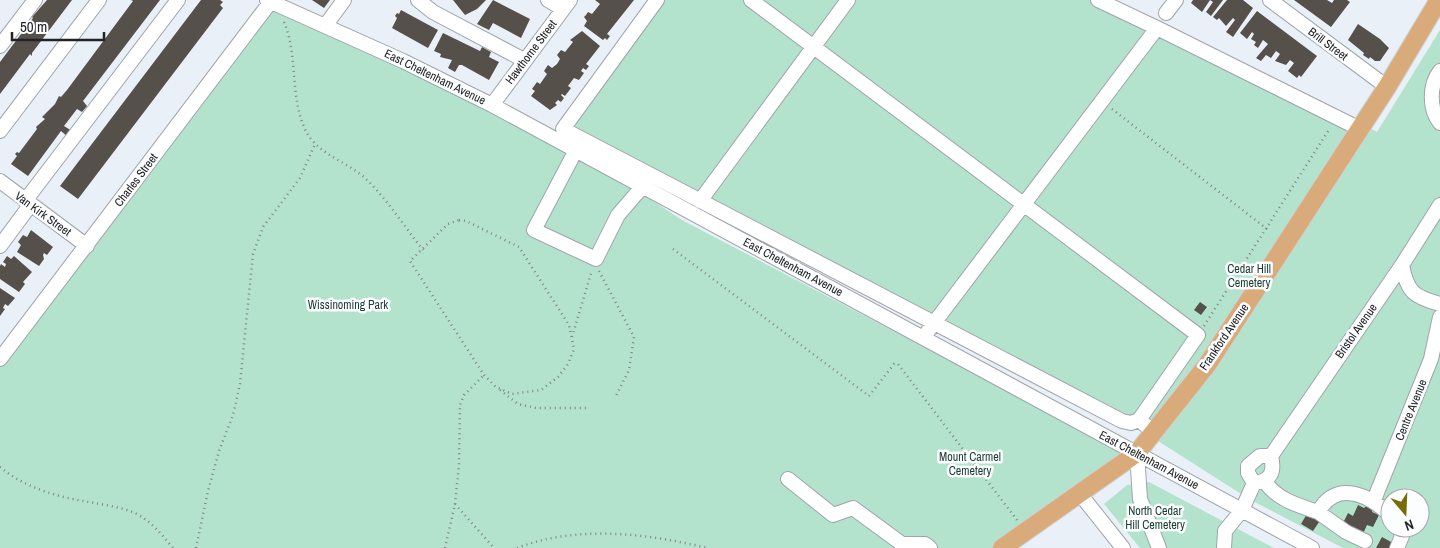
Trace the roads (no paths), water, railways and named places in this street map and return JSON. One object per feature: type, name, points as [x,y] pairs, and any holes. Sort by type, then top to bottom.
[{"type":"main road","name":"Frankford Avenue","points":[[1002,548],[1137,453],[1154,432],[1206,365],[1387,87],[1439,0]]},
{"type":"street","points":[[0,46],[35,0]]},
{"type":"street","points":[[0,131],[99,0]]},
{"type":"street","points":[[0,246],[28,202],[178,0]]},
{"type":"street","points":[[325,26],[344,0]]},
{"type":"street","points":[[418,0],[433,12],[524,60]]},
{"type":"street","points":[[548,0],[567,4]]},
{"type":"street","points":[[656,0],[563,128],[1122,421],[1131,423],[1139,420],[1198,335],[751,0]]},
{"type":"street","points":[[700,201],[848,0]]},
{"type":"street","points":[[1098,0],[1360,129]]},
{"type":"street","points":[[1166,13],[1176,0]]},
{"type":"street","name":"Brill Street","points":[[1270,0],[1387,87]]},
{"type":"street","name":"East Cheltenham Avenue","points":[[270,1],[403,61],[492,105],[1312,548]]},
{"type":"street","name":"Charles Street","points":[[0,359],[270,1]]},
{"type":"street","name":"Hawthorne Street","points":[[492,105],[567,4]]},
{"type":"street","points":[[923,338],[1157,28]]},
{"type":"street","points":[[1440,71],[1432,88],[1432,104],[1440,123]]},
{"type":"street","points":[[576,150],[534,230],[595,261],[618,215],[643,186]]},
{"type":"street","name":"Van Kirk Street","points":[[0,181],[87,246]]},
{"type":"street","name":"Bristol Avenue","points":[[1271,456],[1402,265],[1440,205]]},
{"type":"street","points":[[1402,265],[1405,281],[1412,292],[1422,299],[1440,304]]},
{"type":"street","name":"Centre Avenue","points":[[1374,500],[1431,359],[1440,317]]},
{"type":"street","points":[[1139,420],[1154,432]]},
{"type":"street","points":[[1137,453],[1140,500],[1160,548]]},
{"type":"street","points":[[1224,548],[1225,532],[1242,510],[1259,482],[1271,476],[1273,466],[1271,456],[1260,456],[1248,466],[1248,473],[1259,482],[1274,494],[1318,512],[1346,532],[1365,541]]},
{"type":"street","points":[[788,479],[833,516],[853,508],[902,544],[926,544],[930,548]]},
{"type":"street","points":[[1318,512],[1334,496],[1344,493],[1374,500],[1380,506]]},
{"type":"street","points":[[1080,494],[1123,548]]},
{"type":"park label","name":"Cedar Hill Cemetery","points":[[1249,276]]},
{"type":"park label","name":"Wissinoming Park","points":[[348,305]]},
{"type":"park label","name":"Mount Carmel Cemetery","points":[[970,464]]},
{"type":"park label","name":"North Cedar Hill Cemetery","points":[[1155,518]]}]
